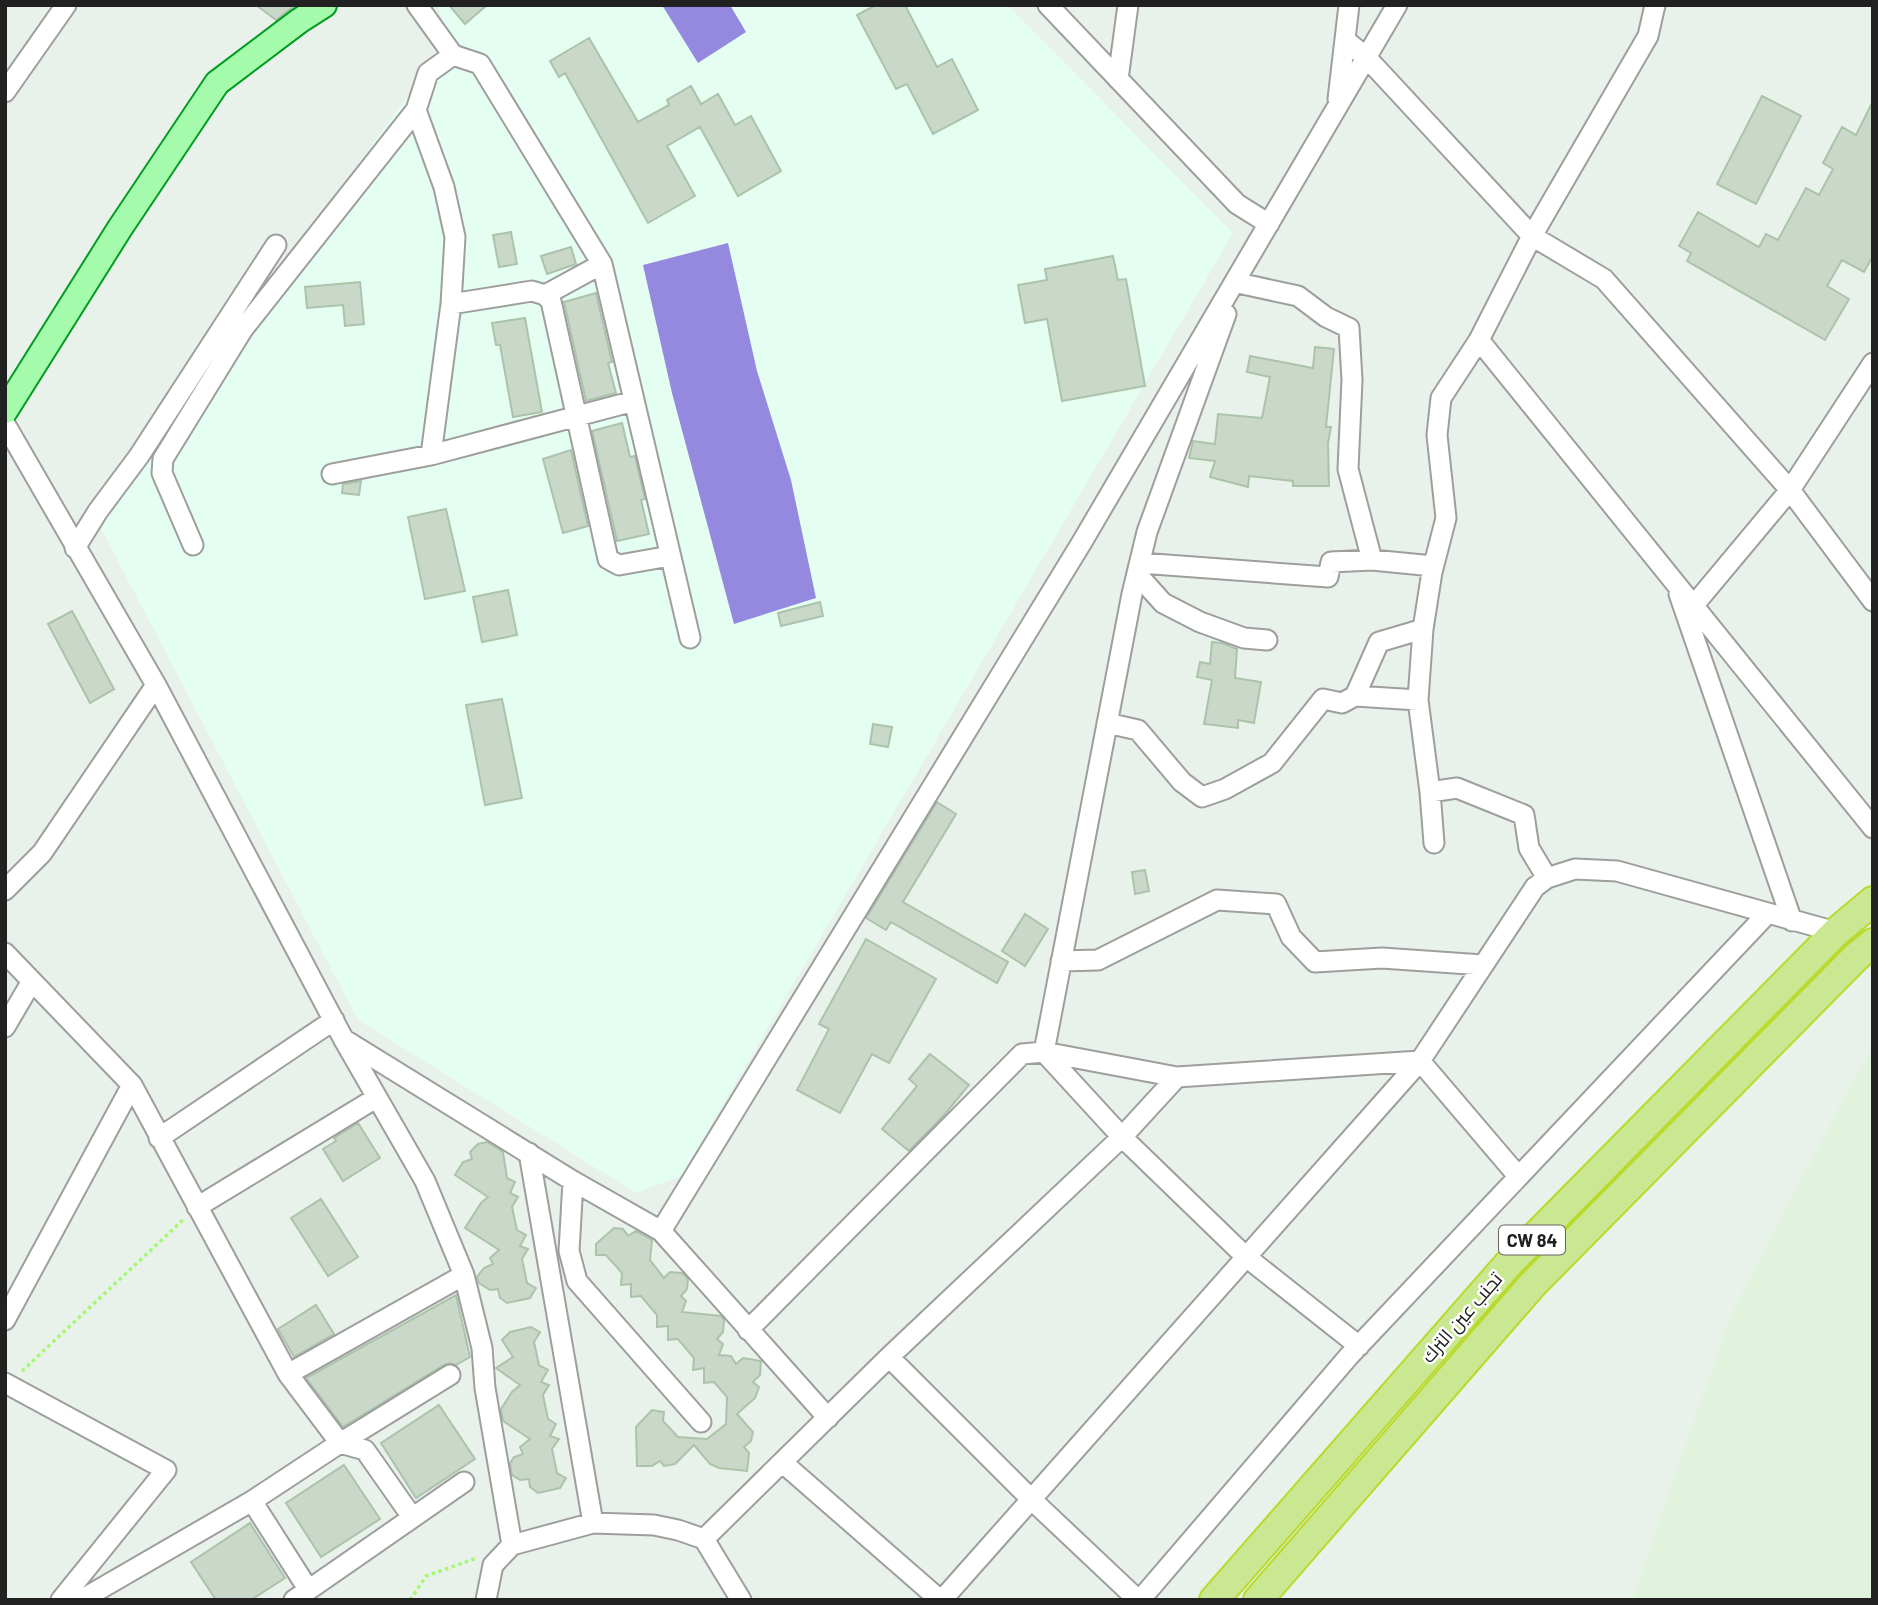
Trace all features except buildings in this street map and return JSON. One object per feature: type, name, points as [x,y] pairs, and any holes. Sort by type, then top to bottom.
[{"type":"highway","name":"تجنب عين الترك","points":[[1214,1600],[1510,1262],[1836,932],[1873,901]]},
{"type":"highway","name":"تجنب عين الترك","points":[[1258,1600],[1533,1284],[1857,956],[1873,943]]},
{"type":"main road","points":[[5,411],[120,228],[217,83],[324,5]]},
{"type":"street","points":[[5,92],[66,5]]},
{"type":"street","points":[[417,5],[453,55],[480,64],[602,264],[690,638]]},
{"type":"street","points":[[1048,5],[1237,204],[1269,224]]},
{"type":"street","points":[[1118,79],[1128,5]]},
{"type":"street","points":[[1338,107],[1349,5]]},
{"type":"street","points":[[661,1231],[1082,542],[1397,5]]},
{"type":"street","points":[[1434,843],[1418,700],[1423,629],[1433,566],[1446,517],[1437,435],[1441,398],[1479,340],[1532,236],[1648,36],[1655,5]]},
{"type":"street","points":[[1345,40],[1366,57],[1532,236],[1604,279],[1790,490],[1873,601]]},
{"type":"street","points":[[193,545],[162,473],[163,459],[243,330],[416,110],[428,73],[453,55]]},
{"type":"street","points":[[416,110],[444,187],[455,237],[451,304],[431,455]]},
{"type":"street","points":[[75,548],[98,511],[139,456],[276,245]]},
{"type":"street","points":[[545,295],[602,264]]},
{"type":"street","points":[[1044,1052],[1138,568],[1160,496],[1245,265]]},
{"type":"street","points":[[1238,283],[1298,296],[1326,317],[1349,328],[1352,380],[1348,469],[1372,560]]},
{"type":"street","points":[[451,304],[532,291],[545,295],[551,301],[608,559],[619,565],[670,556]]},
{"type":"street","points":[[1479,340],[1872,826]]},
{"type":"street","points":[[1694,605],[1790,490],[1870,375]]},
{"type":"street","points":[[332,474],[431,455],[634,401]]},
{"type":"street","points":[[5,424],[156,685],[344,1040],[425,1181],[464,1275],[482,1348],[485,1388],[512,1545]]},
{"type":"street","points":[[1138,568],[1328,577],[1331,562],[1372,560],[1433,566]]},
{"type":"street","points":[[1138,568],[1163,603],[1200,622],[1244,639],[1266,640]]},
{"type":"street","points":[[1673,578],[1792,920]]},
{"type":"street","points":[[1355,696],[1379,642],[1423,629]]},
{"type":"street","points":[[5,890],[42,853],[156,685]]},
{"type":"street","points":[[1107,723],[1138,730],[1182,782],[1202,797],[1225,789],[1272,763],[1322,699],[1342,702],[1355,696],[1418,700]]},
{"type":"street","points":[[1430,792],[1457,788],[1524,815],[1529,848],[1547,878]]},
{"type":"street","points":[[783,1463],[941,1600],[1420,1061],[1535,887],[1547,878],[1575,869],[1617,871],[1836,932]]},
{"type":"street","points":[[1061,961],[1098,960],[1217,900],[1276,904],[1291,937],[1315,962],[1382,958],[1483,965]]},
{"type":"street","points":[[889,1357],[1032,1500],[1139,1600],[1359,1346],[1767,914]]},
{"type":"street","points":[[5,953],[132,1085],[288,1374],[340,1443],[365,1451],[412,1517]]},
{"type":"street","points":[[5,1027],[32,981]]},
{"type":"street","points":[[159,1138],[334,1020]]},
{"type":"street","points":[[344,1040],[573,1181],[661,1231],[828,1418]]},
{"type":"street","points":[[748,1330],[1022,1054],[1044,1052],[1177,1077],[1420,1061]]},
{"type":"street","points":[[1044,1052],[1122,1137],[1245,1256],[1359,1346]]},
{"type":"street","points":[[1420,1061],[1518,1176]]},
{"type":"street","points":[[704,1539],[889,1357],[1122,1137],[1177,1077]]},
{"type":"street","points":[[5,1320],[132,1085]]},
{"type":"street","points":[[197,1208],[376,1098]]},
{"type":"street","points":[[529,1153],[593,1523]]},
{"type":"street","points":[[573,1181],[569,1251],[578,1281],[701,1422]]},
{"type":"street","points":[[288,1374],[464,1275]]},
{"type":"street","points":[[81,1600],[252,1501],[450,1375]]},
{"type":"street","points":[[7,1384],[166,1470],[61,1600]]},
{"type":"street","points":[[252,1501],[301,1594],[464,1482]]},
{"type":"street","points":[[486,1600],[493,1565],[512,1545],[593,1523],[654,1525],[704,1539],[741,1600]]},
{"type":"path","points":[[7,1384],[197,1208]]},
{"type":"path","points":[[410,1600],[426,1576],[512,1545]]},
{"type":"shaded area","points":[[437,5],[1007,5],[1233,233],[681,1176],[636,1193],[358,1020],[96,519],[450,39]]},
{"type":"shaded area","points":[[662,5],[730,5],[746,32],[698,63]]},
{"type":"shaded area","points":[[728,243],[757,371],[791,480],[816,598],[734,624],[672,393],[643,265]]},
{"type":"shaded area","points":[[1873,1050],[1873,1600],[1632,1600],[1731,1314],[1848,1090]]}]
